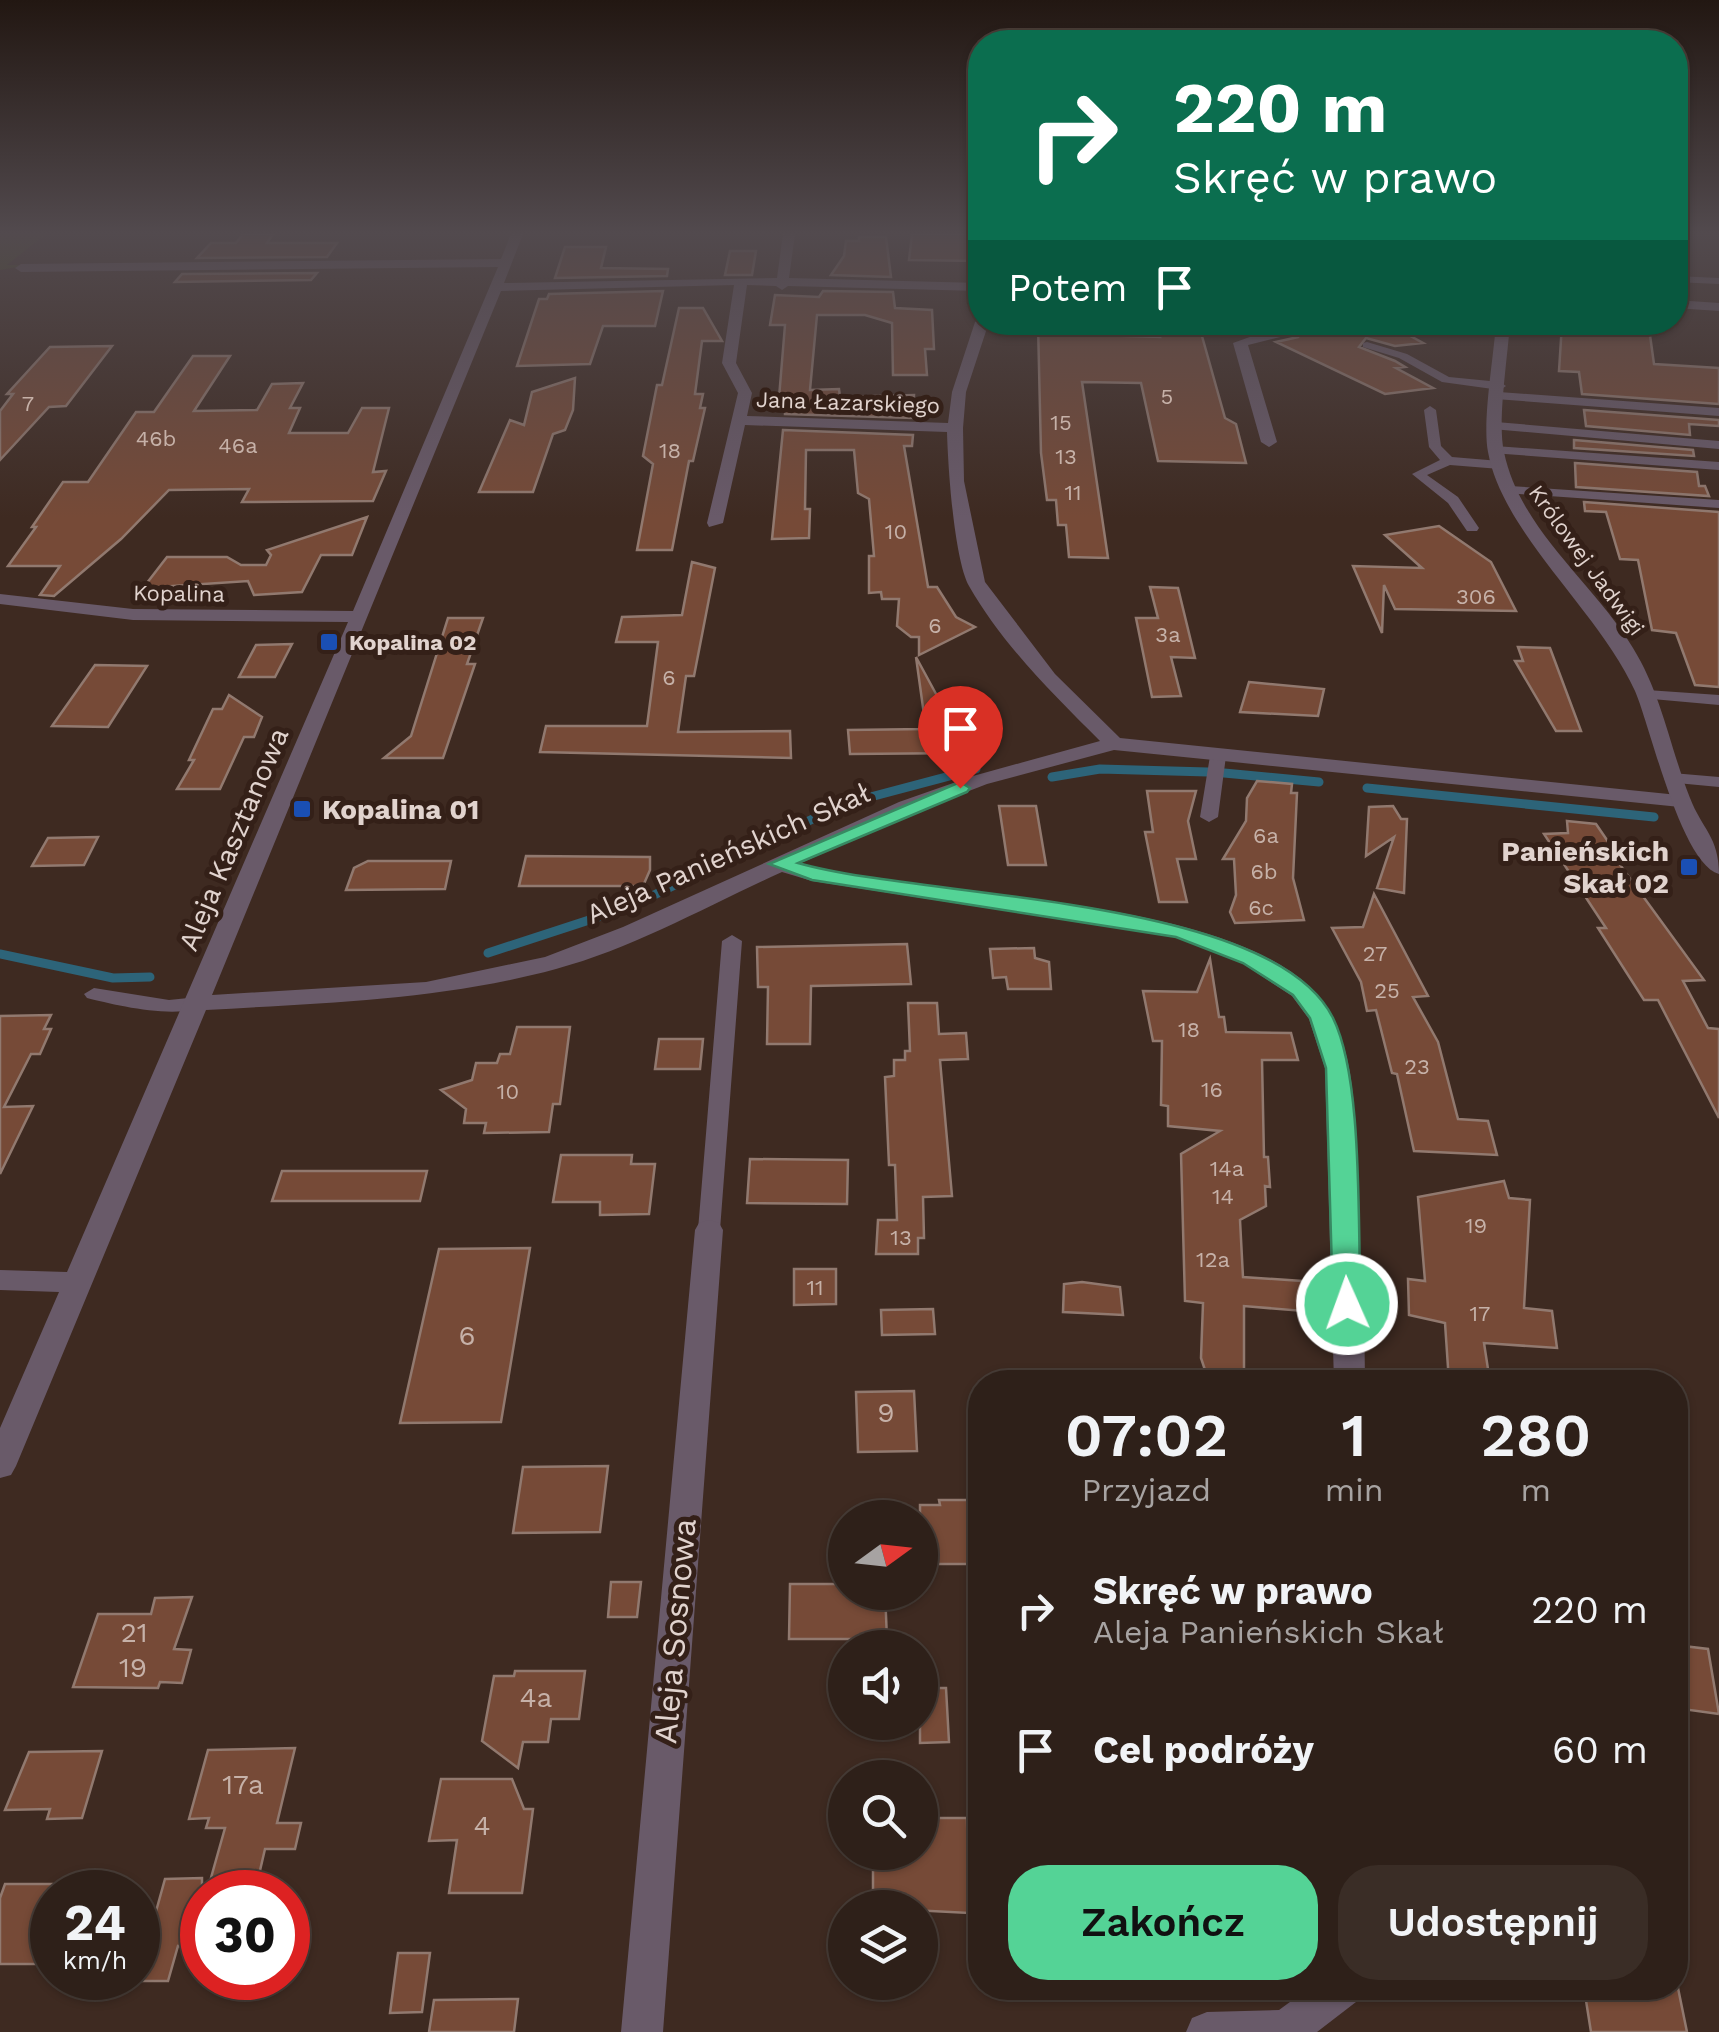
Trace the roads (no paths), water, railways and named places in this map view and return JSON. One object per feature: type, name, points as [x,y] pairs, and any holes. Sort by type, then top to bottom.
[{"type":"street","name":"Aleja Kasztanowa","points":[[0,1466],[478,329]]},
{"type":"street","points":[[715,522],[745,393],[730,363],[735,329]]},
{"type":"street","points":[[978,335],[959,392],[956,428],[956,481],[976,582],[1048,678],[1114,744]]},
{"type":"street","points":[[1270,442],[1240,343],[1272,335]]},
{"type":"street","name":"Królowej Jadwigi","points":[[1502,335],[1496,426],[1498,458],[1510,490],[1532,528],[1602,614],[1647,695],[1680,801],[1719,867]]},
{"type":"street","name":"Jana Łazarskiego","points":[[738,420],[956,428]]},
{"type":"street","name":"Kopalina","points":[[0,600],[67,611],[140,615],[358,617]]},
{"type":"street","name":"Aleja Panieńskich Skał","points":[[198,1002],[426,989],[552,962],[924,800],[1114,744],[1680,801]]},
{"type":"street","points":[[779,864],[812,874],[1180,931],[1251,958],[1300,991],[1321,1018],[1338,1068],[1350,1370]]},
{"type":"street","name":"Aleja Sosnowa","points":[[642,2032],[709,1230]]},
{"type":"street","points":[[0,1280],[78,1283]]},
{"type":"street","points":[[1207,2032],[1286,2030],[1326,2000]]},
{"type":"lane","points":[[1367,345],[1414,361],[1446,380],[1499,391],[1719,412]]},
{"type":"lane","points":[[1430,410],[1436,446],[1448,462]]},
{"type":"lane","points":[[1496,426],[1719,445]]},
{"type":"lane","points":[[1472,528],[1453,500],[1418,474],[1448,462],[1498,458],[1719,466]]},
{"type":"lane","points":[[1510,490],[1719,504]]},
{"type":"lane","points":[[1647,695],[1719,700]]},
{"type":"lane","points":[[1208,817],[1218,756]]},
{"type":"lane","points":[[1672,778],[1719,782]]},
{"type":"lane","points":[[709,1230],[732,942]]},
{"type":"lane","name":"Aleja Panieńskich Skał","points":[[94,994],[168,1006],[198,1002]]},
{"type":"waterway","points":[[488,953],[629,907],[844,804],[976,769]]},
{"type":"waterway","points":[[1052,777],[1100,769],[1208,772]]},
{"type":"waterway","points":[[1224,773],[1319,782]]},
{"type":"waterway","points":[[1367,788],[1654,817]]},
{"type":"waterway","points":[[0,954],[113,978],[150,977]]},
{"type":"place","name":"Kopalina 02","points":[[329,642]]},
{"type":"place","name":"Kopalina 01","points":[[302,809]]},
{"type":"place","name":"Panieńskich Skał 02","points":[[1689,867]]}]
